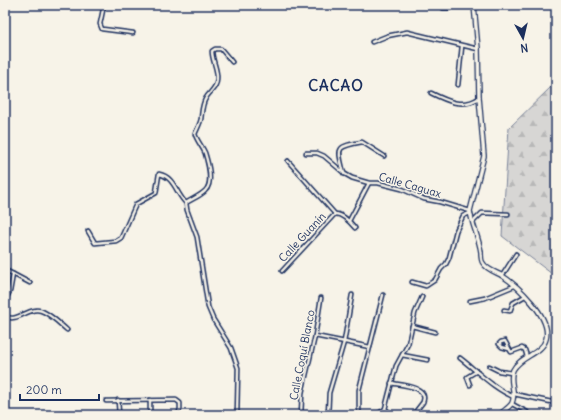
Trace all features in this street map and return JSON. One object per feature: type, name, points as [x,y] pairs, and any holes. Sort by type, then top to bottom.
[{"type":"street","points":[[104,5],[100,24],[102,29],[134,33]]},
{"type":"street","points":[[441,5],[444,8],[448,8],[458,5]]},
{"type":"street","points":[[474,5],[484,156],[470,212],[472,223],[479,241],[482,263],[502,276],[525,296],[537,309],[542,318],[546,332],[546,339],[541,347],[519,363],[513,370],[511,380],[514,395],[512,404],[499,415]]},
{"type":"street","points":[[372,42],[387,36],[407,32],[478,49]]},
{"type":"street","points":[[458,85],[462,46]]},
{"type":"street","points":[[186,203],[205,191],[209,183],[210,176],[204,152],[197,141],[195,134],[200,121],[202,106],[206,97],[215,88],[217,81],[217,72],[212,57],[212,52],[215,49],[221,49],[232,62]]},
{"type":"street","points":[[431,93],[454,103],[472,103],[479,98]]},
{"type":"street","points":[[345,174],[339,153],[340,148],[344,145],[362,142],[384,156]]},
{"type":"street","name":"Calle Caguax","points":[[306,153],[317,153],[324,156],[352,178],[369,183],[378,183],[402,189],[424,199],[440,202],[470,212]]},
{"type":"street","points":[[288,161],[335,214],[339,214],[349,221],[355,228]]},
{"type":"street","points":[[88,231],[95,243],[116,241],[121,238],[136,204],[156,192],[159,174],[164,175],[175,185],[182,199],[186,203],[187,210],[197,237],[208,307],[213,319],[231,348],[238,368],[237,415]]},
{"type":"street","points":[[349,221],[369,183]]},
{"type":"street","points":[[412,282],[426,286],[435,280],[448,260],[456,230],[463,216],[470,212]]},
{"type":"street","points":[[472,223],[482,213],[508,214]]},
{"type":"street","name":"Calle Guanín","points":[[282,271],[335,214]]},
{"type":"street","points":[[502,276],[516,254]]},
{"type":"street","points":[[5,270],[30,283]]},
{"type":"street","points":[[5,301],[10,291],[13,274]]},
{"type":"street","points":[[470,301],[485,298],[514,286]]},
{"type":"street","points":[[359,415],[359,390],[383,294]]},
{"type":"street","points":[[328,415],[329,393],[344,342],[352,296]]},
{"type":"street","points":[[504,310],[510,311],[513,303],[525,296]]},
{"type":"street","points":[[376,415],[385,409],[396,366],[408,344],[415,313],[422,297]]},
{"type":"street","name":"Calle Coquí Blanco","points":[[301,415],[302,393],[315,336],[321,298]]},
{"type":"street","points":[[5,316],[12,318],[31,311],[44,311],[67,330]]},
{"type":"street","points":[[412,326],[436,332]]},
{"type":"street","points":[[315,336],[370,347]]},
{"type":"street","points":[[509,349],[511,352],[518,351],[522,348],[525,350],[527,357]]},
{"type":"street","points":[[402,355],[428,360]]},
{"type":"street","points":[[460,358],[498,388],[514,395],[556,403]]},
{"type":"street","points":[[489,366],[499,371],[513,373]]},
{"type":"street","points":[[470,385],[467,377],[477,371]]},
{"type":"street","points":[[391,383],[421,390],[424,393],[424,402],[413,415]]},
{"type":"street","points":[[118,400],[119,415]]},
{"type":"street","points":[[150,400],[150,415]]},
{"type":"street","points":[[106,401],[176,400],[180,403],[178,415]]},
{"type":"street","points":[[512,404],[527,412],[527,415]]},
{"type":"street","points":[[385,409],[394,415]]},
{"type":"green space","points":[[556,28],[556,277],[502,236],[509,128],[552,86]]},
{"type":"district","name":"CACAO","points":[[336,85]]}]
